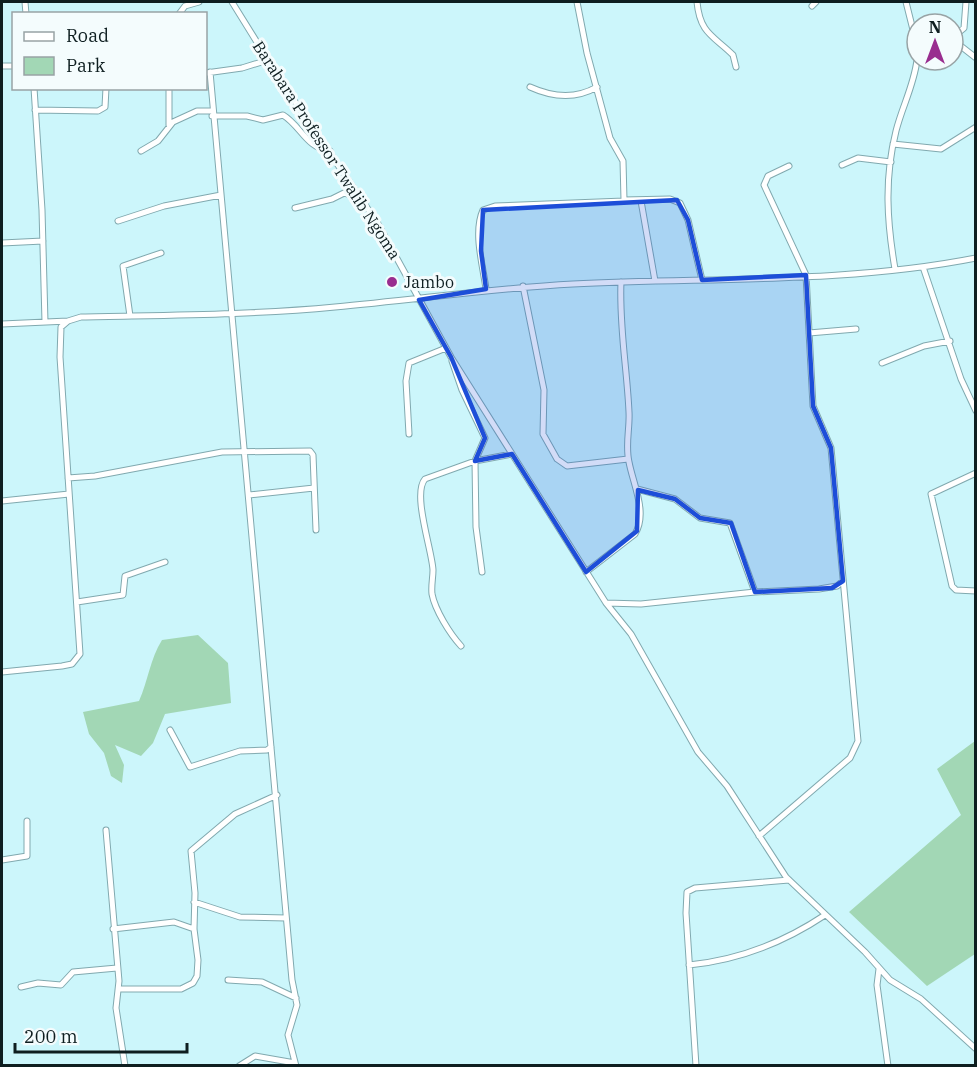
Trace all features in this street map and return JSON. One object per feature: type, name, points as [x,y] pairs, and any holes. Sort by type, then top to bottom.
[{"type":"street","points":[[180,12],[185,6],[199,2]]},
{"type":"street","name":"Barabara Professor Twalib Ngoma","points":[[232,2],[268,60],[362,199],[451,357]]},
{"type":"street","points":[[577,2],[587,53],[610,138],[623,160],[624,201]]},
{"type":"street","points":[[697,2],[706,31],[733,55],[736,67]]},
{"type":"street","points":[[240,1065],[255,1056],[296,1064],[288,1035],[296,1008],[296,998],[286,918],[277,795],[263,680],[249,495],[208,72],[242,68],[268,60]]},
{"type":"street","points":[[895,269],[886,203],[893,144],[915,72]]},
{"type":"street","points":[[530,87],[547,95],[558,96],[583,93],[597,87]]},
{"type":"street","points":[[34,90],[43,241],[45,322]]},
{"type":"street","points":[[35,110],[98,111],[105,107],[106,90]]},
{"type":"street","points":[[169,90],[169,125]]},
{"type":"street","points":[[141,151],[158,141],[169,125],[197,111],[248,116],[264,120],[283,116],[294,122],[311,145],[330,151]]},
{"type":"street","points":[[893,144],[941,149],[975,127]]},
{"type":"street","points":[[842,165],[858,158],[891,162]]},
{"type":"street","points":[[759,836],[849,758],[857,746],[831,448],[813,406],[806,275],[790,236],[764,190],[765,180],[789,166]]},
{"type":"street","points":[[295,208],[332,199],[344,193],[362,199]]},
{"type":"street","points":[[118,221],[164,206],[221,195]]},
{"type":"street","points":[[486,289],[480,226],[483,210],[495,206],[670,199],[680,203],[688,220],[702,280]]},
{"type":"street","points":[[641,201],[655,281]]},
{"type":"street","points":[[2,243],[43,241]]},
{"type":"street","points":[[130,316],[123,266],[161,253]]},
{"type":"street","points":[[2,325],[68,321],[81,318],[302,310],[419,300],[486,289],[523,286],[806,275],[922,267],[975,258]]},
{"type":"street","points":[[922,267],[950,341],[961,379],[975,411]]},
{"type":"street","points":[[586,572],[637,531],[639,519],[637,489],[628,459],[630,416],[621,335],[621,282]]},
{"type":"street","points":[[523,286],[544,390],[543,434],[557,459],[567,466],[628,459]]},
{"type":"street","points":[[2,672],[62,666],[78,660],[80,654],[60,341],[62,327],[68,321]]},
{"type":"street","points":[[809,333],[856,329]]},
{"type":"street","points":[[882,363],[924,346],[950,341]]},
{"type":"street","points":[[409,434],[406,381],[409,363],[446,348]]},
{"type":"street","points":[[451,357],[606,603],[631,634],[699,752],[727,786],[789,880],[865,952],[879,969],[903,989],[921,999],[975,1049]]},
{"type":"street","points":[[451,357],[462,390],[485,438],[475,461],[476,527],[482,572]]},
{"type":"street","points":[[68,478],[95,476],[197,455],[310,451],[313,455],[316,530]]},
{"type":"street","points":[[461,646],[432,594],[433,571],[420,493],[425,480],[475,461],[512,454]]},
{"type":"street","points":[[975,473],[931,494],[952,585],[956,590],[975,591]]},
{"type":"street","points":[[249,495],[314,488]]},
{"type":"street","points":[[637,489],[675,499],[700,518],[730,524],[755,592]]},
{"type":"street","points":[[2,501],[69,494]]},
{"type":"street","points":[[77,602],[123,595],[125,576],[165,562]]},
{"type":"street","points":[[606,603],[641,604],[755,592],[825,588],[837,586],[843,581]]},
{"type":"street","points":[[170,730],[190,767],[240,751],[267,750],[271,747]]},
{"type":"street","points":[[119,989],[176,990],[193,983],[198,969],[190,859],[193,847],[234,813],[277,795]]},
{"type":"street","points":[[2,860],[27,856],[27,821]]},
{"type":"street","points":[[106,830],[119,989],[116,1008],[125,1065]]},
{"type":"street","points":[[696,1065],[686,905],[689,889],[789,880]]},
{"type":"street","points":[[194,902],[240,917],[286,918]]},
{"type":"street","points":[[689,965],[753,953],[801,931],[825,915]]},
{"type":"street","points":[[113,929],[174,922],[194,929]]},
{"type":"street","points":[[21,987],[38,983],[61,985],[73,972],[117,968]]},
{"type":"street","points":[[879,969],[877,985],[888,1065]]},
{"type":"street","points":[[228,980],[262,982],[296,998]]},
{"type":"highlighted area","points":[[677,200],[688,220],[702,280],[806,275],[813,406],[831,448],[843,581],[832,588],[755,592],[731,523],[700,518],[675,499],[638,490],[637,531],[586,572],[512,454],[475,461],[485,438],[451,357],[419,300],[486,289],[481,251],[483,210]]},
{"type":"green space","points":[[198,635],[228,663],[231,703],[165,714],[153,743],[141,756],[115,745],[124,765],[122,783],[111,776],[104,753],[89,734],[83,712],[139,701],[162,640]]},
{"type":"green space","points":[[975,741],[975,954],[927,986],[849,912],[961,815],[937,769]]},
{"type":"place","name":"Jambo","points":[[392,282]]}]
